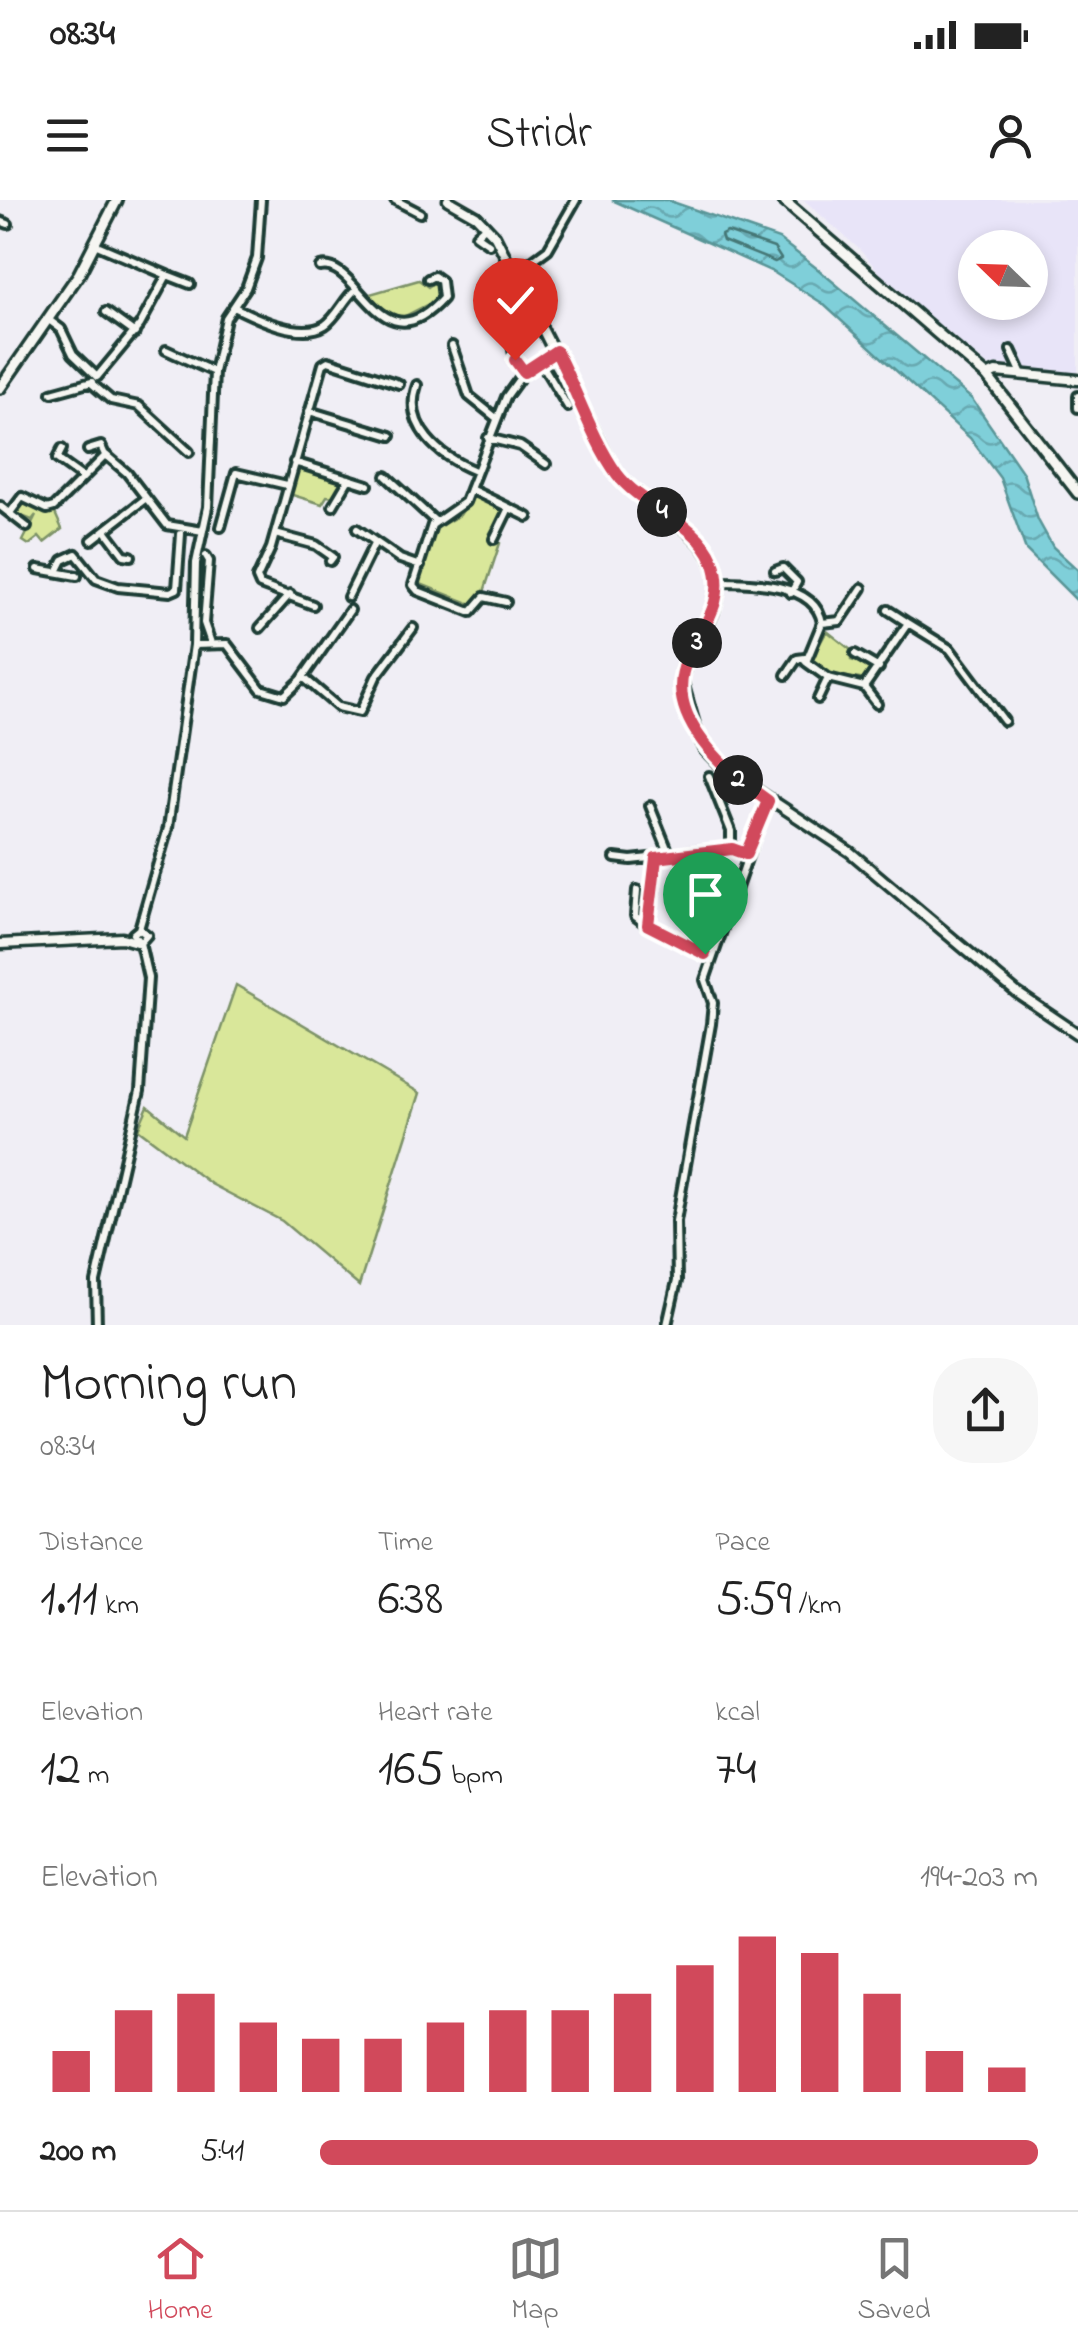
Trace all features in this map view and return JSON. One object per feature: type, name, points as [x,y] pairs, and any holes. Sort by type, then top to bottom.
[{"type":"main road","points":[[784,200],[987,376],[1078,493]]},
{"type":"main road","points":[[0,388],[96,245],[114,202]]},
{"type":"street","points":[[97,1325],[96,1282],[140,1091],[148,978],[137,936],[168,828],[194,645],[196,590],[208,507],[214,372],[226,318],[252,276],[262,200]]},
{"type":"street","points":[[395,200],[420,213]]},
{"type":"street","points":[[449,200],[487,226],[556,351],[614,470],[632,490],[700,541],[713,561],[718,582],[713,613],[683,671],[683,690],[706,750],[768,801],[850,852],[1016,992],[1078,1034]]},
{"type":"street","points":[[511,271],[548,249],[576,200]]},
{"type":"street","points":[[487,226],[476,235],[489,244]]},
{"type":"street","points":[[96,245],[190,284]]},
{"type":"street","points":[[320,267],[329,264],[342,271],[376,311],[409,318],[427,312],[443,298],[441,282],[434,276],[428,278]]},
{"type":"street","points":[[52,393],[94,380],[135,334],[167,274]]},
{"type":"street","points":[[234,307],[282,326],[317,329],[332,319],[356,289]]},
{"type":"street","points":[[484,298],[527,302]]},
{"type":"street","points":[[106,312],[135,334]]},
{"type":"street","points":[[49,320],[61,328],[73,354],[111,400],[139,406],[189,452]]},
{"type":"street","points":[[511,340],[515,360],[524,372]]},
{"type":"street","points":[[452,346],[468,396],[495,417]]},
{"type":"street","points":[[166,350],[214,372]]},
{"type":"street","points":[[1011,350],[1022,374]]},
{"type":"street","points":[[506,602],[484,597],[471,612],[412,585],[425,540],[436,522],[455,512],[470,489],[495,417],[524,372],[556,351]]},
{"type":"street","points":[[540,361],[568,407]]},
{"type":"street","points":[[313,605],[258,582],[325,362],[399,384]]},
{"type":"street","points":[[987,376],[996,372],[1078,380]]},
{"type":"street","points":[[417,386],[414,410],[428,440],[442,454],[474,470]]},
{"type":"street","points":[[1078,396],[1078,408]]},
{"type":"street","points":[[309,411],[390,436]]},
{"type":"street","points":[[488,438],[520,446],[546,464]]},
{"type":"street","points":[[88,450],[102,446],[168,526],[203,530]]},
{"type":"street","points":[[62,450],[57,459],[82,477]]},
{"type":"street","points":[[10,513],[22,497],[47,508],[54,506],[106,455]]},
{"type":"street","points":[[294,462],[368,486]]},
{"type":"street","points":[[221,528],[236,473],[288,485]]},
{"type":"street","points":[[386,476],[436,522]]},
{"type":"street","points":[[333,506],[349,479]]},
{"type":"street","points":[[470,489],[528,516]]},
{"type":"street","points":[[92,540],[146,499]]},
{"type":"street","points":[[0,506],[27,526]]},
{"type":"street","points":[[208,507],[226,508]]},
{"type":"street","points":[[494,539],[509,508]]},
{"type":"street","points":[[357,529],[400,560],[420,566]]},
{"type":"street","points":[[105,530],[124,556],[131,556]]},
{"type":"street","points":[[177,589],[181,534]]},
{"type":"street","points":[[274,534],[316,545],[333,557],[330,561]]},
{"type":"street","points":[[348,597],[375,542]]},
{"type":"street","points":[[56,572],[63,560],[76,554],[96,579],[118,587],[196,590]]},
{"type":"street","points":[[206,556],[209,561],[204,622],[211,643]]},
{"type":"street","points":[[775,572],[784,568],[794,574],[797,582],[791,593]]},
{"type":"street","points":[[38,569],[77,576]]},
{"type":"street","points":[[718,582],[771,582],[814,607],[822,624]]},
{"type":"street","points":[[822,624],[840,622],[862,588]]},
{"type":"street","points":[[260,628],[290,594]]},
{"type":"street","points":[[194,645],[227,644],[254,682],[271,695],[288,695],[350,610]]},
{"type":"street","points":[[888,610],[950,648],[966,664],[1004,722]]},
{"type":"street","points":[[864,688],[908,623]]},
{"type":"street","points":[[805,658],[822,624]]},
{"type":"street","points":[[303,678],[338,706],[360,712],[376,677],[413,628]]},
{"type":"street","points":[[854,654],[879,668]]},
{"type":"street","points":[[786,676],[797,659],[805,658],[828,678],[864,688],[878,704]]},
{"type":"street","points":[[818,700],[828,678]]},
{"type":"street","points":[[709,776],[731,831],[732,849]]},
{"type":"street","points":[[667,1325],[677,1281],[676,1221],[713,1002],[706,980],[746,854],[768,801]]},
{"type":"street","points":[[650,806],[669,854]]},
{"type":"street","points":[[614,858],[656,858],[732,849],[746,854]]},
{"type":"street","points":[[718,850],[714,898],[721,900]]},
{"type":"street","points":[[648,925],[656,858]]},
{"type":"street","points":[[637,890],[635,916],[705,954]]},
{"type":"street","points":[[0,944],[137,936]]},
{"type":"shaded area","points":[[804,200],[1078,200],[1078,374],[988,366],[886,280],[859,249]]},
{"type":"green space","points":[[419,280],[428,287],[436,281],[440,298],[403,317],[378,310],[363,296]]},
{"type":"green space","points":[[300,466],[344,483],[335,497],[327,496],[322,504],[289,494]]},
{"type":"green space","points":[[473,494],[504,510],[490,533],[500,543],[483,595],[471,604],[418,583],[436,528],[460,515]]},
{"type":"green space","points":[[24,501],[55,513],[62,529],[44,543],[39,537],[29,545],[23,541],[36,515],[32,520],[16,514]]},
{"type":"green space","points":[[827,631],[851,650],[851,660],[871,666],[866,680],[828,674],[809,662],[815,644],[819,645]]},
{"type":"green space","points":[[236,985],[420,1093],[359,1286],[282,1221],[211,1184],[138,1129],[148,1106],[184,1136]]},
{"type":"water","points":[[612,200],[667,200],[779,239],[972,399],[1023,473],[1038,520],[1053,547],[1078,570],[1078,602],[1026,550],[1000,478],[970,438],[822,303],[773,272]]},
{"type":"route","points":[[515,360],[524,372],[556,351],[619,477],[700,541],[713,561],[718,582],[716,603],[686,662],[683,690],[706,750],[722,768],[768,801],[746,854],[732,849],[688,851],[656,858],[648,925],[705,954]]}]
